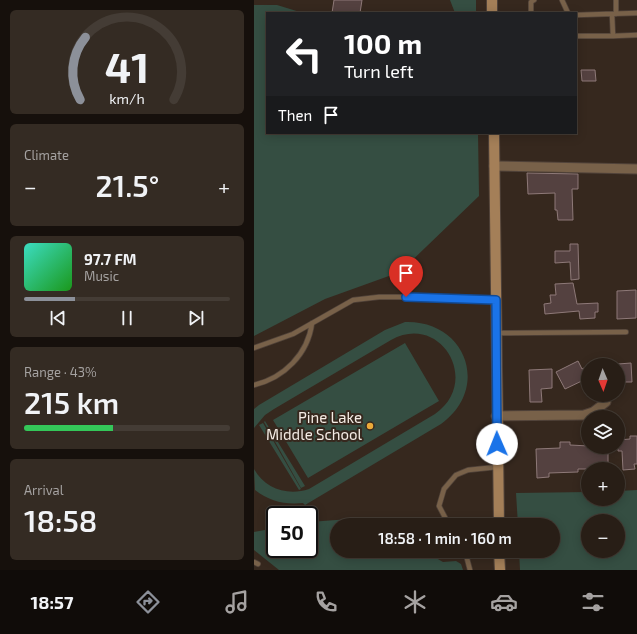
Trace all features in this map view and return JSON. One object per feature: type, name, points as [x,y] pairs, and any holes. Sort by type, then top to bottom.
[{"type":"main road","points":[[492,0],[492,12]]},
{"type":"main road","points":[[494,134],[496,416],[499,518]]},
{"type":"main road","points":[[499,558],[500,570]]},
{"type":"street","points":[[494,166],[637,169]]},
{"type":"street","points":[[496,416],[584,415],[593,412],[606,402]]},
{"type":"lane","points":[[531,12],[531,2],[534,0]]},
{"type":"lane","points":[[562,0],[568,12]]},
{"type":"lane","points":[[613,36],[616,0]]},
{"type":"lane","points":[[577,15],[637,13]]},
{"type":"lane","points":[[577,36],[637,35]]},
{"type":"lane","points":[[254,348],[293,334],[353,300],[401,297],[496,300]]},
{"type":"lane","points":[[254,385],[272,379],[290,366],[302,353],[310,337],[312,323]]},
{"type":"lane","points":[[496,333],[626,332]]},
{"type":"lane","points":[[445,518],[439,506],[444,489],[456,475],[468,470],[497,467]]},
{"type":"lane","points":[[467,558],[470,570]]},
{"type":"green space","points":[[450,0],[476,0],[476,12],[455,12]]},
{"type":"green space","points":[[254,5],[277,5],[300,12],[266,12],[266,134],[478,134],[479,196],[400,272],[325,299],[254,336]]},
{"type":"green space","points":[[405,322],[426,324],[443,332],[456,344],[465,359],[468,375],[465,393],[456,409],[441,424],[305,505],[303,503],[284,503],[266,497],[255,490],[254,469],[264,482],[278,489],[293,492],[309,489],[435,414],[449,400],[455,385],[455,369],[449,354],[439,342],[425,335],[409,334],[391,340],[274,409],[265,415],[254,428],[254,409],[259,405],[385,330]]},
{"type":"green space","points":[[405,343],[439,401],[308,478],[273,420]]},
{"type":"green space","points":[[265,421],[305,486],[301,488],[264,422]]},
{"type":"green space","points":[[263,423],[301,489],[299,490],[259,425]]},
{"type":"green space","points":[[637,490],[637,570],[520,570],[519,558],[560,558],[560,518],[518,518],[516,493],[581,492],[581,506],[625,506],[625,491]]},
{"type":"green space","points":[[330,520],[330,558],[436,558],[443,562],[456,561],[461,564],[463,570],[279,570],[254,550],[254,532],[266,530],[266,558],[318,558],[318,521]]},
{"type":"building","points":[[334,0],[362,0],[360,12],[332,12]]},
{"type":"building","points":[[581,70],[595,70],[596,81],[582,81]]},
{"type":"building","points":[[527,173],[578,174],[578,189],[572,189],[573,220],[558,220],[557,210],[555,210],[555,193],[528,194]]},
{"type":"building","points":[[570,244],[578,244],[579,279],[571,280],[570,262],[555,263],[555,251],[570,251]]},
{"type":"building","points":[[573,283],[577,304],[598,303],[598,312],[595,312],[595,318],[580,319],[579,311],[545,314],[544,304],[551,303],[550,295],[556,295],[555,284]]},
{"type":"building","points":[[636,290],[636,318],[617,319],[617,291]]},
{"type":"building","points":[[578,361],[581,367],[581,381],[565,389],[556,372]]},
{"type":"building","points":[[625,363],[631,363],[632,382],[625,382]]},
{"type":"building","points":[[552,369],[552,388],[541,389],[542,402],[530,402],[529,370]]},
{"type":"building","points":[[630,436],[637,436],[637,464],[634,464],[635,469],[625,470],[625,462],[623,462],[622,454],[625,454],[625,439],[630,439]]},
{"type":"building","points":[[560,442],[570,442],[570,445],[581,446],[581,454],[608,454],[608,462],[581,462],[581,469],[578,469],[578,472],[549,473],[549,477],[537,478],[536,449],[560,448]]},
{"type":"place","name":"Pine Lake Middle School","points":[[370,426]]},
{"type":"route","points":[[406,297],[447,297],[496,300],[497,444]]}]
